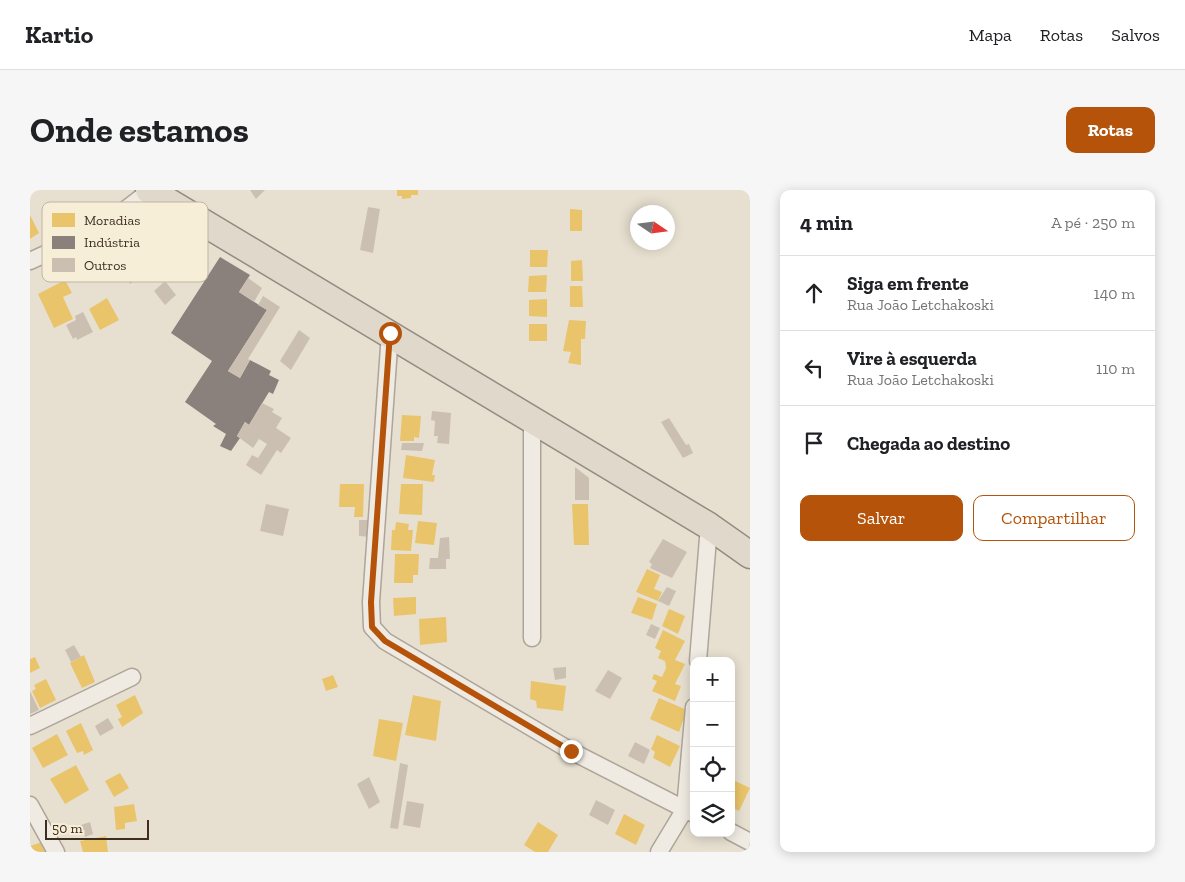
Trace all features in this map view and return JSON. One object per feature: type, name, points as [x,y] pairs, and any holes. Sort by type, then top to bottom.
[{"type":"highway","points":[[150,190],[170,202]]},
{"type":"highway","points":[[208,225],[709,526],[750,556]]},
{"type":"street","points":[[135,202],[150,190]]},
{"type":"street","points":[[30,261],[42,256]]},
{"type":"street","points":[[390,333],[371,602],[372,627],[385,641],[571,751],[689,812]]},
{"type":"street","points":[[532,420],[532,638]]},
{"type":"street","points":[[698,657],[709,526]]},
{"type":"street","points":[[30,726],[132,677]]},
{"type":"street","points":[[659,852],[689,812],[692,747]]},
{"type":"street","points":[[30,805],[56,852]]},
{"type":"street","points":[[735,834],[750,842]]},
{"type":"building: Moradias","points":[[397,190],[418,190],[418,195],[411,195],[411,198],[402,199],[402,196],[397,196]]},
{"type":"building: Moradias","points":[[570,209],[582,210],[582,231],[570,231]]},
{"type":"building: Moradias","points":[[30,215],[39,233],[30,239]]},
{"type":"building: Moradias","points":[[530,250],[548,250],[547,267],[530,267]]},
{"type":"building: Moradias","points":[[582,260],[583,281],[571,281],[571,261]]},
{"type":"building: Moradias","points":[[547,275],[546,292],[528,292],[529,276]]},
{"type":"building: Moradias","points":[[61,282],[66,282],[72,293],[63,297],[73,319],[54,328],[38,294]]},
{"type":"building: Moradias","points":[[570,286],[582,286],[583,307],[570,307]]},
{"type":"building: Moradias","points":[[107,298],[119,320],[100,330],[89,309]]},
{"type":"building: Moradias","points":[[547,299],[547,317],[529,316],[529,300]]},
{"type":"building: Moradias","points":[[569,320],[586,321],[585,339],[581,339],[581,365],[568,363],[571,352],[563,351]]},
{"type":"building: Moradias","points":[[529,324],[547,324],[547,341],[529,341]]},
{"type":"building: Moradias","points":[[402,415],[421,416],[419,438],[414,437],[414,441],[400,441]]},
{"type":"building: Moradias","points":[[406,455],[435,460],[432,475],[435,475],[434,482],[403,478]]},
{"type":"building: Moradias","points":[[340,484],[364,484],[363,517],[354,517],[355,507],[339,507]]},
{"type":"building: Moradias","points":[[401,484],[423,484],[422,515],[399,514]]},
{"type":"building: Moradias","points":[[572,504],[588,504],[589,545],[574,545]]},
{"type":"building: Moradias","points":[[418,521],[437,523],[434,545],[415,543]]},
{"type":"building: Moradias","points":[[396,522],[409,524],[408,530],[413,530],[411,551],[391,550],[392,530],[395,530]]},
{"type":"building: Moradias","points":[[395,554],[419,554],[418,575],[413,575],[413,583],[394,583]]},
{"type":"building: Moradias","points":[[647,569],[660,575],[654,589],[662,592],[658,601],[636,592]]},
{"type":"building: Moradias","points":[[416,597],[416,614],[394,616],[393,598]]},
{"type":"building: Moradias","points":[[638,597],[657,604],[652,620],[631,613]]},
{"type":"building: Moradias","points":[[669,609],[685,616],[678,634],[662,626]]},
{"type":"building: Moradias","points":[[446,617],[447,642],[420,645],[419,619]]},
{"type":"building: Moradias","points":[[663,630],[685,641],[675,660],[685,664],[675,684],[681,686],[675,701],[652,691],[657,681],[652,679],[654,674],[662,677],[666,668],[665,661],[658,658],[661,651],[655,648]]},
{"type":"building: Moradias","points":[[84,655],[95,682],[82,688],[70,663]]},
{"type":"building: Moradias","points":[[35,657],[40,668],[30,673],[30,659]]},
{"type":"building: Moradias","points":[[333,675],[338,687],[326,691],[322,679]]},
{"type":"building: Moradias","points":[[46,679],[56,700],[40,708],[32,691],[36,689],[34,685]]},
{"type":"building: Moradias","points":[[531,681],[566,686],[563,711],[537,708],[536,701],[530,699]]},
{"type":"building: Moradias","points":[[135,695],[143,713],[122,727],[118,719],[122,717],[116,705]]},
{"type":"building: Moradias","points":[[413,695],[441,701],[436,741],[405,735]]},
{"type":"building: Moradias","points":[[659,698],[687,710],[679,732],[650,719]]},
{"type":"building: Moradias","points":[[379,719],[403,723],[396,761],[373,756]]},
{"type":"building: Moradias","points":[[81,723],[93,750],[84,755],[83,751],[77,753],[66,731]]},
{"type":"building: Moradias","points":[[57,734],[68,755],[43,768],[32,748]]},
{"type":"building: Moradias","points":[[657,735],[680,746],[670,767],[653,758],[655,752],[651,749]]},
{"type":"building: Moradias","points":[[76,765],[89,790],[65,804],[50,779]]},
{"type":"building: Moradias","points":[[120,773],[129,788],[114,797],[105,781]]},
{"type":"building: Moradias","points":[[735,781],[750,788],[739,811],[735,809]]},
{"type":"building: Moradias","points":[[134,804],[137,821],[125,823],[125,829],[116,830],[114,807]]},
{"type":"building: Moradias","points":[[624,814],[645,825],[636,845],[615,834]]},
{"type":"building: Moradias","points":[[538,822],[558,835],[548,852],[535,852],[524,845]]},
{"type":"building: Moradias","points":[[106,836],[108,852],[83,852],[80,841]]},
{"type":"building: Moradias","points":[[45,841],[49,852],[30,852],[30,846]]},
{"type":"building: Indústria","points":[[220,257],[250,275],[239,292],[267,310],[228,371],[240,378],[250,360],[271,371],[269,375],[279,380],[273,394],[269,392],[249,425],[245,422],[237,436],[240,438],[231,451],[220,446],[226,434],[213,426],[216,424],[185,402],[212,361],[171,333],[204,282],[208,282],[208,276]]},
{"type":"building: Outros","points":[[250,190],[265,190],[256,199]]},
{"type":"building: Outros","points":[[368,207],[380,209],[373,253],[360,250]]},
{"type":"building: Outros","points":[[248,278],[262,288],[254,302],[239,292]]},
{"type":"building: Outros","points":[[166,282],[176,295],[165,305],[154,291]]},
{"type":"building: Outros","points":[[263,296],[280,307],[248,359],[250,360],[240,378],[228,371],[267,310],[258,305]]},
{"type":"building: Outros","points":[[83,312],[93,332],[77,340],[76,337],[73,339],[66,325],[76,320],[75,316]]},
{"type":"building: Outros","points":[[299,330],[310,338],[291,370],[280,361]]},
{"type":"building: Outros","points":[[262,403],[274,409],[272,412],[282,418],[276,428],[291,438],[281,453],[277,450],[261,475],[246,465],[252,455],[258,458],[267,444],[259,439],[253,448],[237,436],[245,422],[249,425]]},
{"type":"building: Outros","points":[[432,411],[451,413],[449,444],[437,443],[438,436],[434,436],[435,421],[431,420]]},
{"type":"building: Outros","points":[[669,418],[686,445],[689,444],[693,453],[683,458],[661,422]]},
{"type":"building: Outros","points":[[402,443],[424,443],[422,451],[401,450]]},
{"type":"building: Outros","points":[[575,467],[589,478],[589,500],[575,500]]},
{"type":"building: Outros","points":[[266,504],[289,509],[283,536],[260,531]]},
{"type":"building: Outros","points":[[359,520],[372,520],[371,537],[359,536]]},
{"type":"building: Outros","points":[[449,537],[450,559],[446,559],[446,569],[429,569],[430,558],[438,558],[440,538]]},
{"type":"building: Outros","points":[[663,539],[687,552],[672,578],[650,568],[652,564],[649,562]]},
{"type":"building: Outros","points":[[667,587],[676,591],[669,606],[658,601]]},
{"type":"building: Outros","points":[[651,624],[660,628],[655,639],[646,635]]},
{"type":"building: Outros","points":[[74,645],[81,657],[71,662],[65,650]]},
{"type":"building: Outros","points":[[566,667],[566,678],[555,680],[553,668]]},
{"type":"building: Outros","points":[[608,670],[622,678],[610,699],[595,691]]},
{"type":"building: Outros","points":[[30,691],[39,710],[30,714]]},
{"type":"building: Outros","points":[[108,718],[114,728],[100,736],[95,726]]},
{"type":"building: Outros","points":[[635,742],[650,750],[644,764],[628,756]]},
{"type":"building: Outros","points":[[400,763],[408,765],[398,829],[390,828]]},
{"type":"building: Outros","points":[[369,777],[380,802],[369,809],[357,784]]},
{"type":"building: Outros","points":[[596,800],[615,810],[608,825],[589,815]]},
{"type":"building: Outros","points":[[407,801],[424,804],[420,828],[403,825]]},
{"type":"building: Outros","points":[[90,822],[93,834],[85,837],[81,825]]},
{"type":"route","points":[[390,333],[371,602],[372,627],[385,641],[571,751]]}]
